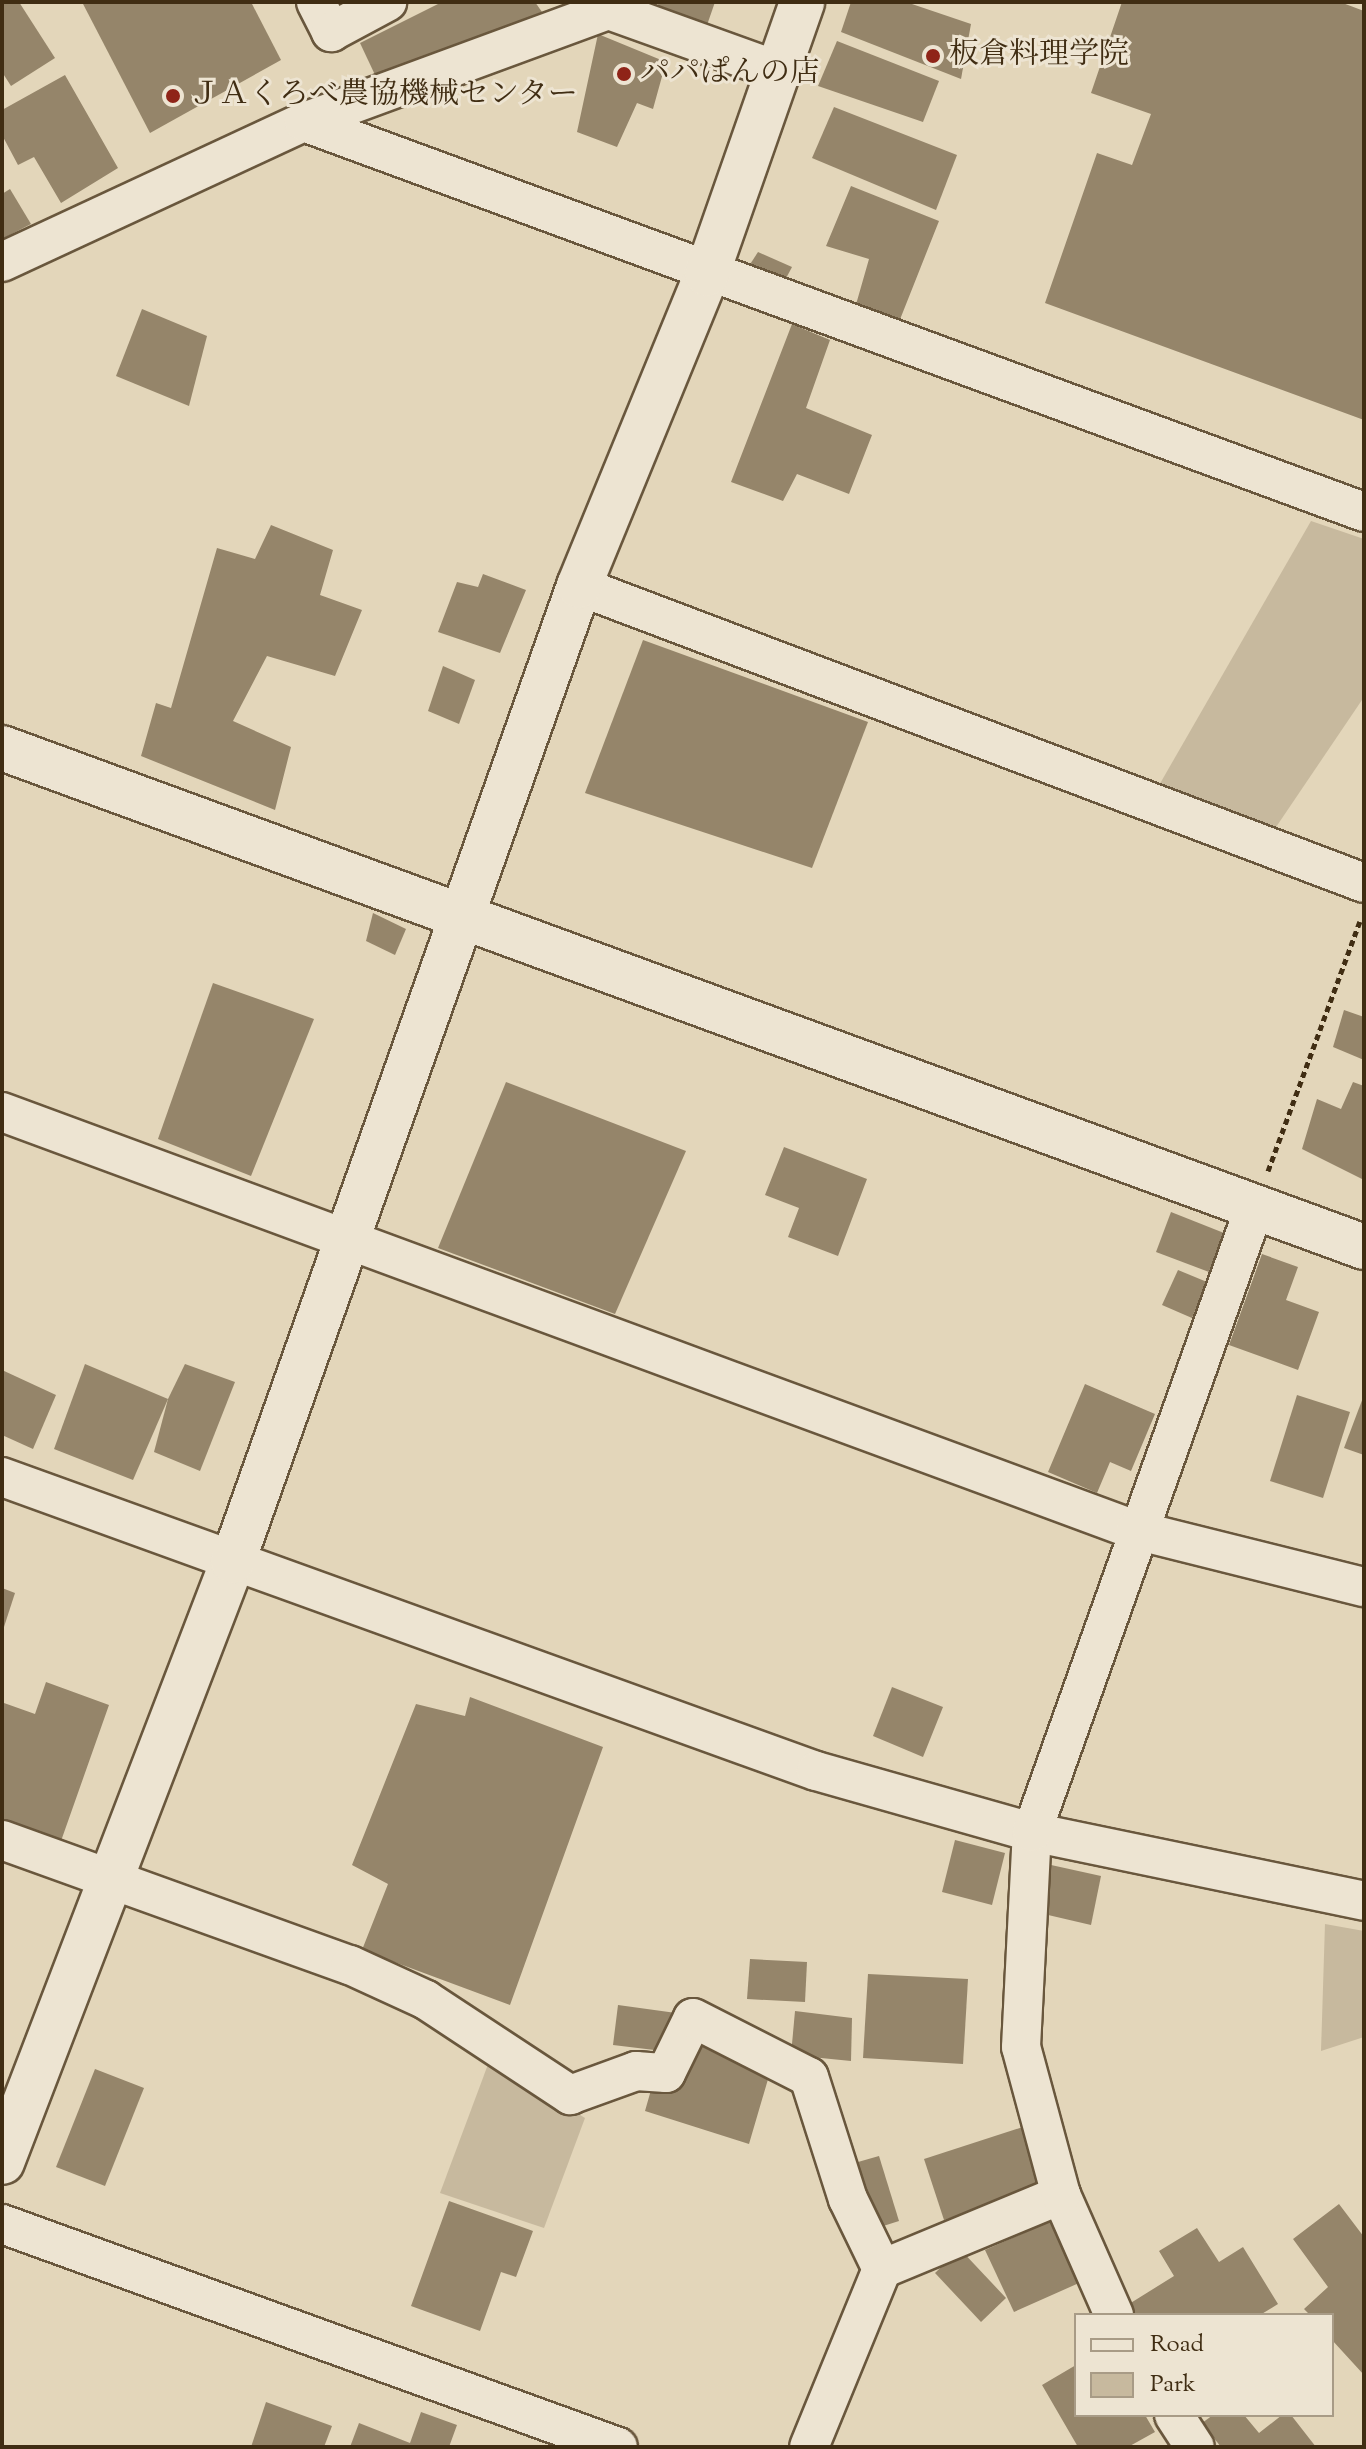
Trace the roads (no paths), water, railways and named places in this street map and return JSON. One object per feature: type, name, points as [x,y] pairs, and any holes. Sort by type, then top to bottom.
[{"type":"street","points":[[316,2],[331,32],[387,2]]},
{"type":"street","points":[[2,2162],[233,1561],[579,586],[707,274],[802,2]]},
{"type":"street","points":[[2,262],[304,122],[609,10],[778,71]]},
{"type":"street","points":[[304,122],[707,274],[1364,512]]},
{"type":"street","points":[[579,586],[1364,883]]},
{"type":"street","points":[[2,748],[465,914],[1364,1247]]},
{"type":"street","points":[[2,1112],[1135,1530],[1364,1587]]},
{"type":"street","points":[[1113,2313],[1061,2195],[1021,2047],[1032,1832],[1135,1530],[1255,1206]]},
{"type":"street","points":[[2,1477],[816,1771],[1032,1832],[1364,1901]]},
{"type":"street","points":[[2,1840],[350,1965],[426,2000],[570,2095],[636,2071],[666,2073],[693,2018],[809,2077],[848,2199],[882,2269]]},
{"type":"street","points":[[809,2447],[882,2269],[1061,2195]]},
{"type":"street","points":[[2,2224],[618,2447]]},
{"type":"street","points":[[1175,2417],[1195,2447]]},
{"type":"place","name":"板倉料理学院","points":[[933,56]]},
{"type":"place","name":"パパぱんの店","points":[[624,74]]},
{"type":"place","name":"ＪＡくろべ農協機械センター","points":[[173,96]]}]
